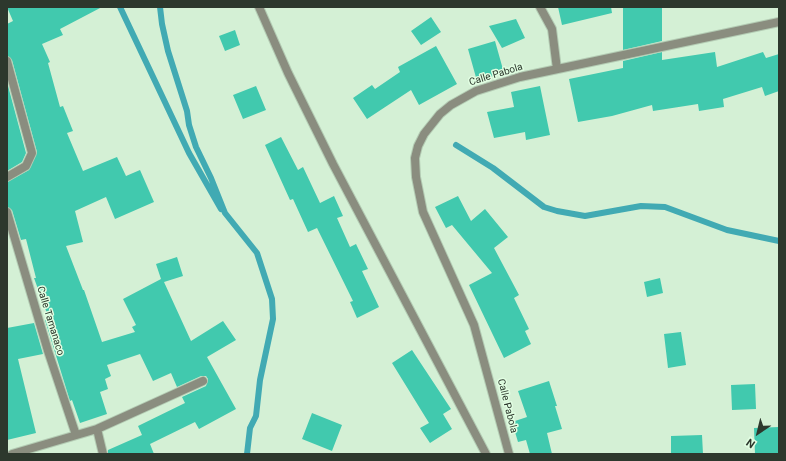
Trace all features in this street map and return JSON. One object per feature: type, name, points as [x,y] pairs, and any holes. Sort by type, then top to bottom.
[{"type":"street","points":[[259,7],[288,73],[333,164],[486,454]]},
{"type":"street","points":[[540,7],[552,29],[557,69]]},
{"type":"street","name":"Calle Pabola","points":[[509,454],[474,325],[440,253],[423,212],[416,177],[415,158],[418,146],[424,134],[440,114],[464,96],[520,77],[779,22]]},
{"type":"street","points":[[7,61],[32,153],[26,166],[7,177]]},
{"type":"street","name":"Calle Tamanaco","points":[[7,212],[48,351],[76,435]]},
{"type":"street","points":[[12,454],[97,429],[203,382]]},
{"type":"street","points":[[97,429],[103,454]]},
{"type":"building","points":[[7,7],[102,7],[60,29],[63,35],[42,44],[50,62],[48,63],[60,107],[63,106],[73,131],[67,133],[83,171],[117,157],[126,176],[140,170],[154,202],[115,219],[106,197],[75,211],[83,242],[66,246],[84,290],[102,342],[135,332],[132,327],[136,325],[123,299],[161,279],[156,264],[177,257],[183,276],[164,282],[191,341],[223,321],[236,340],[207,357],[236,409],[199,429],[195,422],[150,444],[154,454],[108,454],[108,450],[142,435],[138,426],[185,403],[182,397],[206,386],[208,379],[206,376],[201,376],[177,387],[171,373],[153,381],[140,354],[107,365],[111,376],[105,379],[108,389],[100,392],[107,414],[80,423],[72,400],[70,401],[45,320],[49,319],[34,278],[36,278],[26,239],[21,240],[12,210],[7,207],[7,182],[29,170],[37,152],[12,60],[7,56],[7,24],[13,21]]},
{"type":"building","points":[[558,7],[611,7],[612,13],[562,25]]},
{"type":"building","points":[[623,7],[662,7],[662,41],[623,50]]},
{"type":"building","points":[[431,17],[441,32],[421,45],[411,31]]},
{"type":"building","points":[[516,19],[525,38],[502,48],[489,26]]},
{"type":"building","points":[[235,30],[240,45],[225,51],[219,36]]},
{"type":"building","points":[[495,41],[504,73],[477,81],[468,49]]},
{"type":"building","points":[[436,46],[457,84],[419,105],[411,90],[367,119],[353,98],[372,85],[375,89],[400,72],[398,67]]},
{"type":"building","points":[[662,52],[662,60],[715,52],[717,67],[763,52],[766,58],[779,54],[779,91],[765,96],[762,87],[723,99],[724,107],[699,111],[698,104],[653,111],[652,105],[612,116],[578,122],[569,79],[623,68],[623,61]]},
{"type":"building","points":[[7,82],[26,153],[22,162],[7,171]]},
{"type":"building","points":[[256,86],[266,110],[243,119],[233,95]]},
{"type":"building","points":[[540,86],[550,135],[526,140],[525,132],[494,138],[487,112],[514,107],[511,92]]},
{"type":"building","points":[[281,137],[298,170],[303,167],[320,203],[334,196],[343,216],[337,218],[350,247],[356,244],[368,269],[362,271],[379,307],[357,318],[350,302],[353,301],[317,228],[308,232],[293,199],[290,200],[265,145]]},
{"type":"building","points":[[458,196],[471,221],[485,209],[508,237],[494,248],[519,295],[514,298],[529,329],[525,331],[531,344],[504,358],[469,285],[492,273],[452,225],[446,228],[435,207]]},
{"type":"building","points":[[660,278],[663,293],[647,297],[644,282]]},
{"type":"building","points":[[34,323],[43,354],[18,359],[36,433],[7,440],[7,328]]},
{"type":"building","points":[[681,332],[686,365],[668,368],[664,334]]},
{"type":"building","points":[[412,350],[451,409],[443,414],[452,429],[430,443],[420,428],[429,423],[392,363]]},
{"type":"building","points":[[549,381],[562,429],[547,433],[552,454],[530,454],[526,440],[518,442],[512,422],[527,417],[518,391]]},
{"type":"building","points":[[755,384],[756,409],[732,410],[731,385]]},
{"type":"building","points":[[312,413],[342,425],[332,451],[302,439]]},
{"type":"building","points":[[779,427],[779,454],[755,454],[754,428]]},
{"type":"building","points":[[702,435],[703,454],[671,454],[671,436]]},
{"type":"waterway","points":[[120,7],[189,153],[221,209]]},
{"type":"waterway","points":[[160,7],[168,51],[187,111],[189,125],[196,147],[211,178],[225,213],[257,253],[272,299],[273,319],[260,380],[256,416],[250,428],[247,454]]},
{"type":"waterway","points":[[456,145],[493,168],[544,207],[557,211],[585,216],[641,206],[665,207],[727,230],[779,241]]}]
